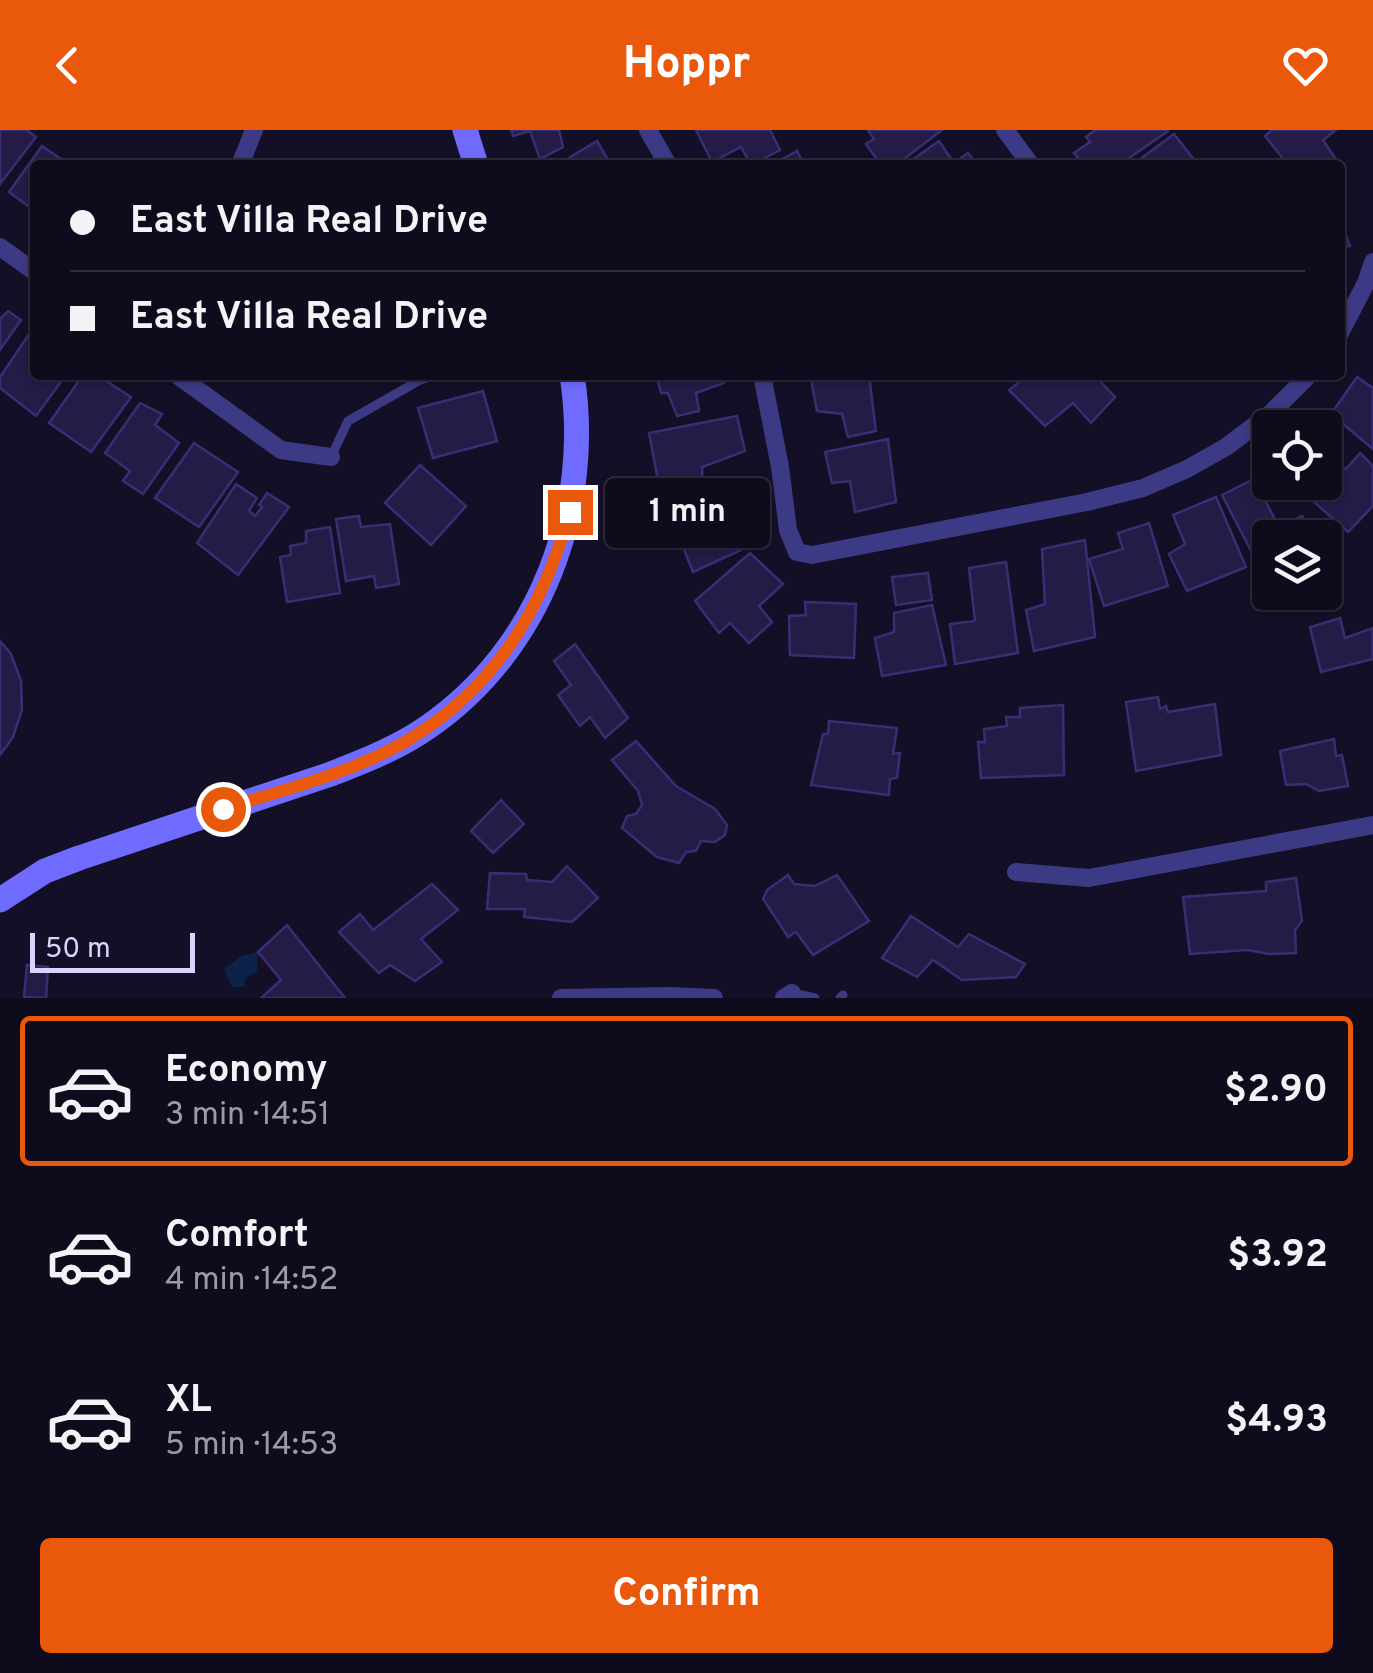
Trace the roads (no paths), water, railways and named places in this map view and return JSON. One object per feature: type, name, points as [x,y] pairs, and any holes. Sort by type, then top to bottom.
[{"type":"street","points":[[242,160],[254,130]]},
{"type":"street","points":[[466,130],[475,160]]},
{"type":"street","points":[[648,130],[665,160]]},
{"type":"street","points":[[1005,130],[1027,160]]},
{"type":"street","points":[[0,247],[30,268]]},
{"type":"street","points":[[1345,323],[1373,262]]},
{"type":"street","points":[[184,380],[280,450],[331,456]]},
{"type":"street","points":[[0,900],[45,871],[79,858],[369,759],[428,727],[468,694],[522,629],[559,552],[576,478],[578,434],[573,380]]},
{"type":"street","points":[[763,380],[788,530],[797,552],[824,555],[1144,488],[1226,447],[1270,414],[1304,380]]},
{"type":"street","points":[[1016,872],[1089,878],[1373,825]]},
{"type":"street","points":[[561,998],[714,998]]},
{"type":"lane","points":[[331,456],[348,421],[420,380]]},
{"type":"lane","points":[[788,995],[814,998]]},
{"type":"water","points":[[258,952],[257,972],[245,978],[244,987],[232,987],[224,970],[241,956]]}]
